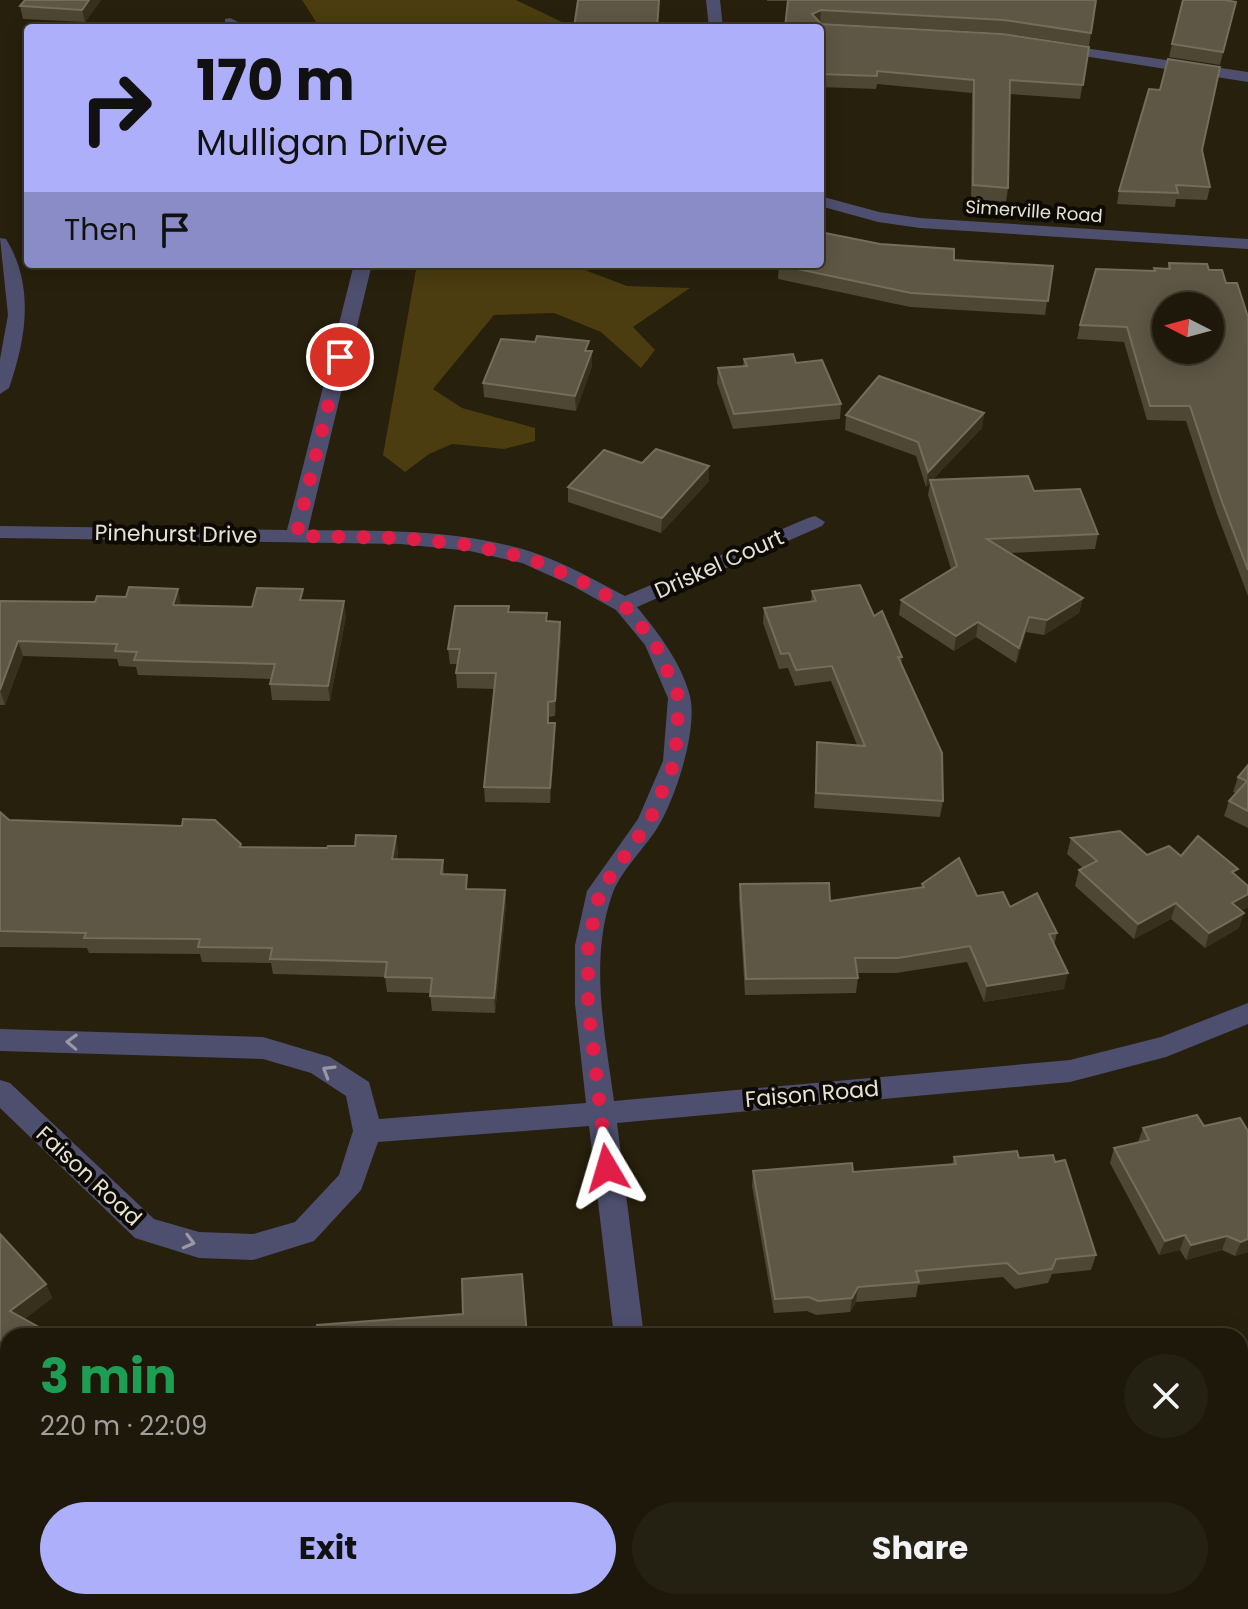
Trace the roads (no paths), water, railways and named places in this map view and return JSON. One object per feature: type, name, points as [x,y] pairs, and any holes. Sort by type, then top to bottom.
[{"type":"street","points":[[713,0],[716,24]]},
{"type":"street","points":[[1048,47],[1248,77]]},
{"type":"street","name":"Simerville Road","points":[[824,202],[878,217],[920,223],[1248,244]]},
{"type":"street","points":[[0,243],[10,260],[18,296],[17,332],[0,388]]},
{"type":"street","points":[[296,536],[362,268]]},
{"type":"street","name":"Driskel Court","points":[[624,605],[815,522]]},
{"type":"street","name":"Pinehurst Drive","points":[[0,532],[401,538],[470,545],[528,558],[579,580],[624,605],[655,643],[679,698],[675,761],[649,822],[600,891],[588,945],[588,1004],[628,1328]]},
{"type":"street","name":"Faison Road","points":[[367,1131],[1070,1071],[1166,1046],[1248,1013]]},
{"type":"street","name":"Faison Road","points":[[0,1040],[263,1048],[320,1065],[359,1090],[367,1131],[351,1181],[304,1232],[253,1247],[199,1245],[145,1229],[0,1091]]}]
